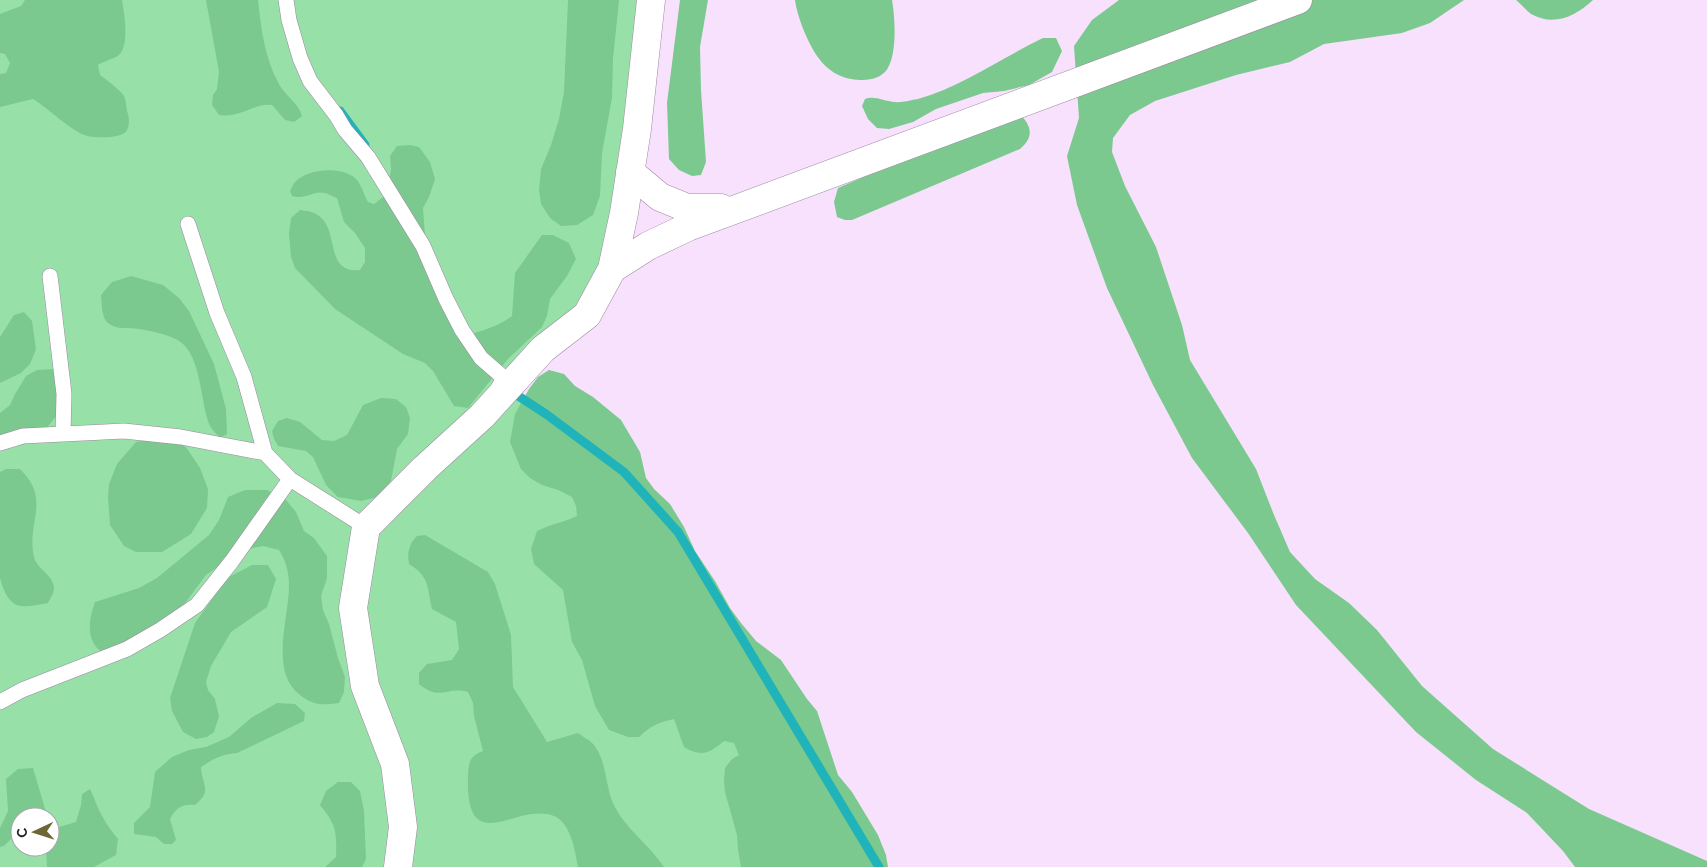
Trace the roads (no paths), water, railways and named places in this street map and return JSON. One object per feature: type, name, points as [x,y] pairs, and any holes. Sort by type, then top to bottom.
[{"type":"main road","points":[[398,867],[403,827],[395,764],[365,686],[352,608],[366,527],[482,416],[543,349],[587,315],[612,269],[637,129],[651,0]]},
{"type":"main road","points":[[612,269],[656,242],[688,227],[1298,0]]},
{"type":"main road","points":[[630,172],[660,197],[686,208],[743,207]]},
{"type":"lane","points":[[286,0],[289,20],[300,58],[310,81],[345,130],[368,157],[408,221],[423,246],[462,330],[481,358],[504,378],[482,416]]},
{"type":"lane","points":[[188,224],[217,313],[244,377],[265,453],[290,480],[366,527]]},
{"type":"lane","points":[[50,276],[64,394],[64,434]]},
{"type":"lane","points":[[0,443],[24,436],[124,430],[181,437],[265,453]]},
{"type":"lane","points":[[0,702],[22,690],[127,649],[197,605],[232,561],[269,506],[290,480]]},
{"type":"waterway","points":[[340,111],[365,145]]},
{"type":"waterway","points":[[509,390],[546,414],[624,472],[678,532],[879,867]]}]
